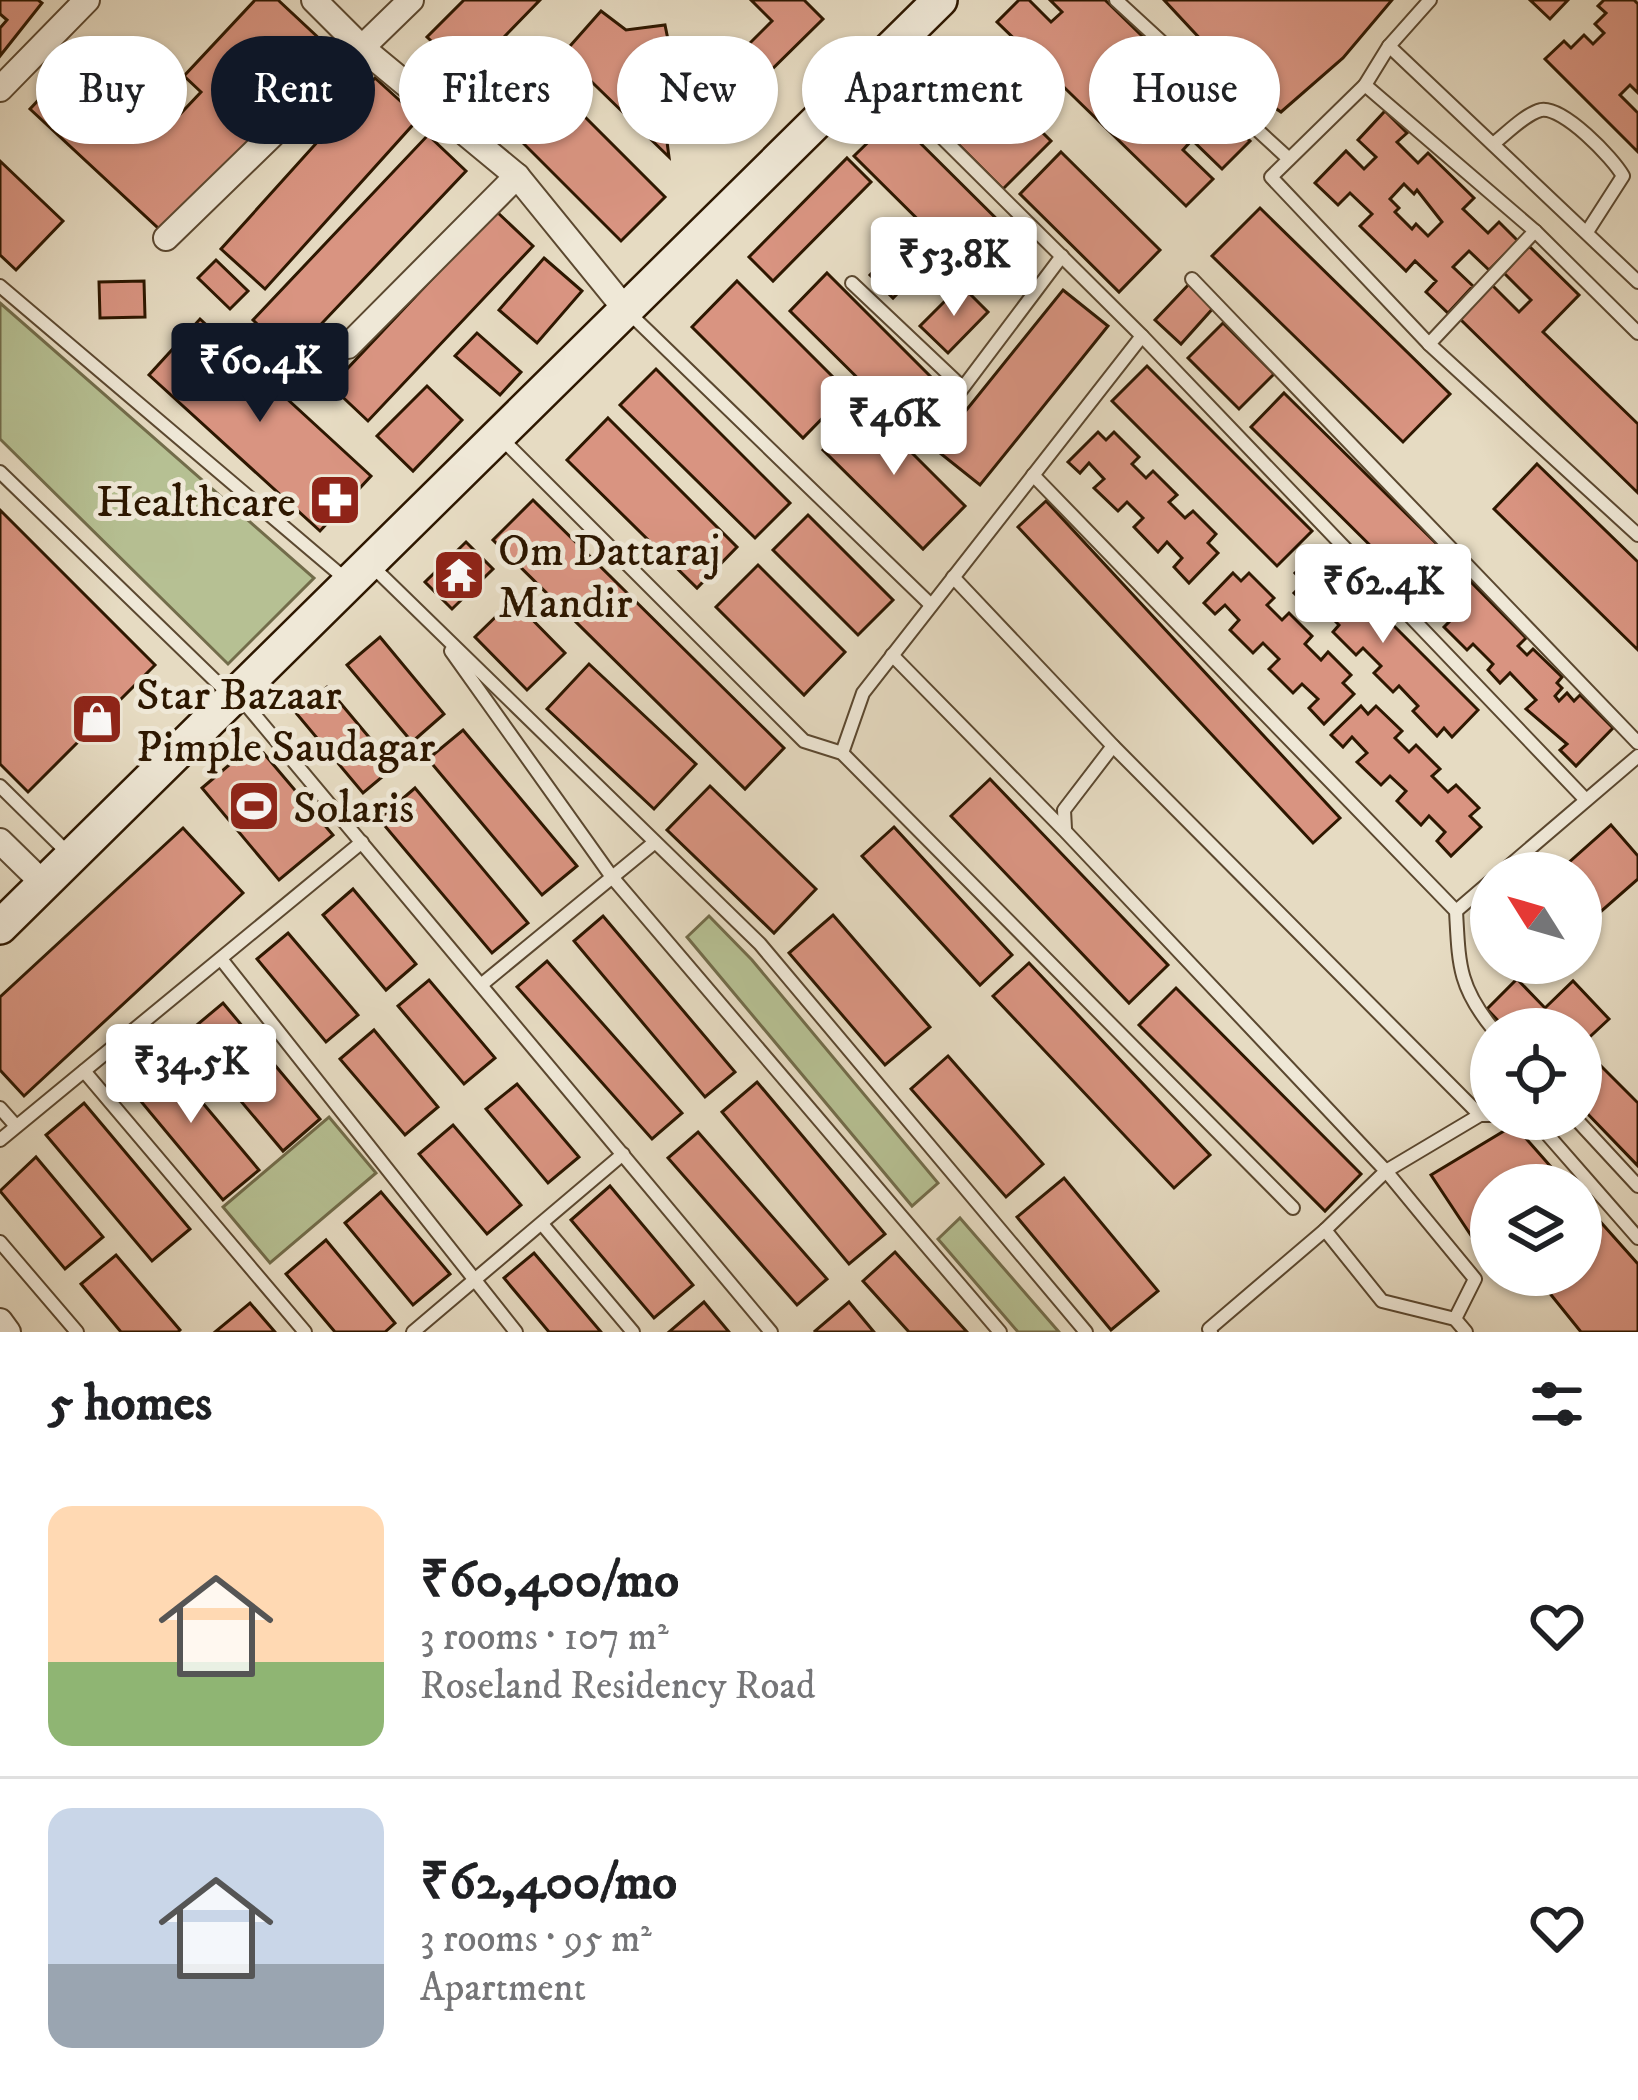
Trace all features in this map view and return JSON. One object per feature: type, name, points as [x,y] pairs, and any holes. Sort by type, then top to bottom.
[{"type":"street","points":[[0,89],[87,0]]},
{"type":"street","points":[[314,0],[350,36]]},
{"type":"street","points":[[373,36],[411,0]]},
{"type":"street","points":[[904,36],[940,0]]},
{"type":"street","points":[[375,59],[517,176],[626,310]]},
{"type":"street","points":[[0,927],[802,137]]},
{"type":"street","points":[[166,238],[262,144]]},
{"type":"street","points":[[347,346],[517,176]]},
{"type":"street","points":[[0,841],[44,884]]},
{"type":"street","points":[[0,1322],[8,1332]]},
{"type":"lane","points":[[1116,0],[1289,159]]},
{"type":"lane","points":[[1430,0],[1389,46],[1365,85],[1270,177],[1429,344],[1638,535]]},
{"type":"lane","points":[[1389,46],[1638,282]]},
{"type":"lane","points":[[1365,85],[1535,231],[1638,333]]},
{"type":"lane","points":[[1492,144],[1540,110],[1574,124],[1622,176],[1587,232]]},
{"type":"lane","points":[[949,144],[1142,336],[1586,800]]},
{"type":"lane","points":[[1429,344],[1535,231]]},
{"type":"lane","points":[[922,442],[1062,256]]},
{"type":"lane","points":[[1192,279],[1638,743]]},
{"type":"lane","points":[[852,283],[961,386]]},
{"type":"lane","points":[[0,286],[359,573],[430,622],[760,944],[1086,1332]]},
{"type":"lane","points":[[626,310],[932,605]]},
{"type":"lane","points":[[842,753],[863,693],[1142,336]]},
{"type":"lane","points":[[498,436],[805,741],[842,753],[1293,1208]]},
{"type":"lane","points":[[0,472],[235,696],[772,1332]]},
{"type":"lane","points":[[1033,475],[1456,911],[1459,973],[1477,1008]]},
{"type":"lane","points":[[953,577],[1113,746],[1470,1100]]},
{"type":"lane","points":[[430,622],[612,877],[1000,1332]]},
{"type":"lane","points":[[892,655],[1386,1171],[1475,1279],[1455,1319]]},
{"type":"lane","points":[[1065,831],[1064,810],[1113,746]]},
{"type":"lane","points":[[1525,852],[1638,756]]},
{"type":"lane","points":[[0,786],[72,856]]},
{"type":"lane","points":[[0,1140],[362,842]]},
{"type":"lane","points":[[481,985],[656,842]]},
{"type":"lane","points":[[1456,911],[1470,899]]},
{"type":"lane","points":[[221,959],[516,1332]]},
{"type":"lane","points":[[84,1072],[305,1332]]},
{"type":"lane","points":[[0,1108],[16,1126]]},
{"type":"lane","points":[[1211,1332],[1386,1171],[1470,1123]]},
{"type":"lane","points":[[1552,1140],[1638,1238]]},
{"type":"lane","points":[[1595,1140],[1638,1186]]},
{"type":"lane","points":[[413,1332],[623,1154]]},
{"type":"lane","points":[[542,1224],[633,1332]]},
{"type":"lane","points":[[1324,1230],[1382,1301],[1455,1319],[1466,1332]]},
{"type":"lane","points":[[0,1242],[77,1332]]},
{"type":"green space","points":[[0,303],[314,578],[228,664],[0,439]]},
{"type":"green space","points":[[709,916],[752,960],[938,1183],[912,1206],[687,937]]},
{"type":"green space","points":[[329,1117],[376,1173],[270,1263],[223,1207]]},
{"type":"green space","points":[[960,1218],[1059,1332],[1018,1332],[938,1239]]},
{"type":"building","points":[[0,0],[42,3],[0,56],[0,28],[7,20],[0,14]]},
{"type":"building","points":[[255,0],[278,0],[317,36],[221,36]]},
{"type":"building","points":[[464,0],[540,0],[505,36],[428,36]]},
{"type":"building","points":[[751,0],[804,0],[823,19],[778,63],[778,36],[757,36],[772,21]]},
{"type":"building","points":[[1019,0],[1029,0],[1051,22],[1062,12],[1050,0],[1105,0],[1142,36],[1089,36],[1089,112],[1065,88],[1065,36],[1011,36],[997,22]]},
{"type":"building","points":[[1164,0],[1392,0],[1343,58],[1281,112],[1280,36],[1198,36]]},
{"type":"building","points":[[1530,0],[1568,0],[1550,19]]},
{"type":"building","points":[[1604,0],[1638,4],[1638,93],[1630,85],[1620,95],[1638,113],[1638,152],[1545,59],[1564,41],[1571,48],[1584,35],[1593,44],[1604,33],[1595,24],[1606,13],[1598,6]]},
{"type":"building","points":[[601,11],[626,30],[665,25],[667,36],[617,36],[617,106],[593,83],[593,36],[579,36]]},
{"type":"building","points":[[211,47],[211,144],[257,144],[170,239],[68,144],[187,144],[187,107],[201,92],[187,73]]},
{"type":"building","points":[[375,78],[399,100],[399,140],[265,289],[221,249],[316,144],[375,144]]},
{"type":"building","points":[[1385,111],[1407,133],[1397,142],[1418,163],[1428,153],[1474,198],[1463,209],[1488,233],[1499,222],[1518,241],[1489,270],[1469,251],[1453,267],[1473,286],[1448,313],[1426,292],[1436,281],[1415,261],[1406,271],[1360,226],[1372,214],[1350,193],[1338,205],[1315,183],[1346,151],[1364,169],[1376,157],[1358,140]],"holes":[[[1404,184],[1414,194],[1417,190],[1442,222],[1428,236],[1416,224],[1412,229],[1395,212],[1399,208],[1390,199]]]},
{"type":"building","points":[[593,125],[665,197],[621,241],[524,144],[593,144]]},
{"type":"building","points":[[419,144],[438,144],[466,171],[291,356],[253,320]]},
{"type":"building","points":[[866,144],[921,144],[1029,251],[990,291],[854,156]]},
{"type":"building","points":[[958,144],[1048,144],[1003,189]]},
{"type":"building","points":[[1122,144],[1188,144],[1183,150],[1213,179],[1186,206]]},
{"type":"building","points":[[1196,144],[1247,144],[1222,169]]},
{"type":"building","points":[[1061,152],[1160,250],[1119,292],[1020,194]]},
{"type":"building","points":[[847,158],[871,182],[773,281],[749,257]]},
{"type":"building","points":[[0,161],[63,221],[16,270],[0,255]]},
{"type":"building","points":[[1260,208],[1450,394],[1403,442],[1212,256]]},
{"type":"building","points":[[496,211],[533,246],[368,421],[331,386]]},
{"type":"building","points":[[910,234],[933,257],[893,298],[870,275]]},
{"type":"building","points":[[1529,246],[1579,295],[1543,332],[1638,424],[1638,493],[1459,318],[1492,285],[1519,312],[1531,300],[1504,273]]},
{"type":"building","points":[[544,258],[582,291],[537,343],[499,310]]},
{"type":"building","points":[[216,260],[248,291],[230,309],[198,278]]},
{"type":"building","points":[[827,273],[938,384],[901,421],[790,311]]},
{"type":"building","points":[[144,281],[145,317],[100,318],[99,282]]},
{"type":"building","points":[[737,281],[848,392],[803,438],[692,327]]},
{"type":"building","points":[[1190,283],[1215,306],[1181,344],[1155,320]]},
{"type":"building","points":[[961,285],[988,312],[948,353],[920,326]]},
{"type":"building","points":[[1063,290],[1108,326],[980,485],[935,449]]},
{"type":"building","points":[[200,319],[371,476],[320,531],[149,375]]},
{"type":"building","points":[[1223,323],[1274,374],[1239,409],[1188,358]]},
{"type":"building","points":[[477,333],[521,372],[500,395],[455,356]]},
{"type":"building","points":[[1147,366],[1312,531],[1277,566],[1112,401]]},
{"type":"building","points":[[656,369],[790,503],[755,538],[620,405]]},
{"type":"building","points":[[427,386],[462,420],[413,471],[377,436]]},
{"type":"building","points":[[1284,393],[1447,554],[1413,588],[1251,427]]},
{"type":"building","points":[[866,407],[965,506],[923,549],[823,450]]},
{"type":"building","points":[[608,418],[737,547],[697,588],[567,460]]},
{"type":"building","points":[[1098,432],[1106,440],[1114,432],[1139,457],[1132,464],[1146,478],[1153,471],[1177,495],[1169,502],[1185,518],[1193,511],[1216,534],[1208,543],[1218,553],[1189,583],[1174,567],[1182,558],[1167,542],[1158,552],[1134,527],[1143,518],[1127,502],[1118,511],[1094,488],[1104,479],[1089,463],[1080,473],[1068,462]]},
{"type":"building","points":[[1537,464],[1638,562],[1638,650],[1494,509]]},
{"type":"building","points":[[533,500],[784,748],[745,789],[493,540]]},
{"type":"building","points":[[1046,501],[1340,818],[1313,843],[1018,527]]},
{"type":"building","points":[[0,510],[155,665],[28,792],[0,764]]},
{"type":"building","points":[[808,515],[893,600],[858,635],[773,550]]},
{"type":"building","name":"Om Dattaraj Mandir","points":[[466,542],[493,569],[452,609],[425,582]]},
{"type":"building","points":[[1318,550],[1478,710],[1452,737],[1444,728],[1437,736],[1413,711],[1418,706],[1399,686],[1393,692],[1374,673],[1381,666],[1363,648],[1356,655],[1333,632],[1339,625],[1323,609],[1316,615],[1294,593],[1304,583],[1295,573]]},
{"type":"building","points":[[758,565],[845,652],[804,695],[716,607]]},
{"type":"building","points":[[1448,570],[1458,581],[1464,575],[1526,638],[1518,646],[1527,655],[1533,649],[1562,677],[1557,683],[1562,688],[1555,696],[1559,701],[1567,693],[1574,701],[1580,695],[1613,728],[1576,766],[1560,750],[1567,744],[1526,709],[1536,700],[1510,673],[1500,683],[1488,670],[1493,664],[1473,644],[1467,650],[1444,627],[1454,617],[1439,601],[1429,611],[1417,600]]},
{"type":"building","points":[[1233,573],[1241,581],[1249,573],[1274,598],[1267,605],[1282,620],[1289,613],[1312,636],[1305,644],[1321,660],[1328,652],[1351,675],[1343,683],[1354,694],[1324,724],[1309,708],[1318,699],[1302,684],[1293,693],[1269,669],[1279,659],[1263,643],[1253,653],[1230,630],[1239,620],[1225,605],[1215,614],[1204,603]]},
{"type":"building","points":[[513,600],[565,653],[527,690],[475,637]]},
{"type":"building","points":[[380,637],[444,714],[412,742],[347,665]]},
{"type":"building","points":[[589,664],[696,764],[654,809],[547,709]]},
{"type":"building","points":[[327,687],[394,767],[363,793],[296,713]]},
{"type":"building","points":[[1361,706],[1368,714],[1376,706],[1402,731],[1395,738],[1409,752],[1416,745],[1440,769],[1432,776],[1448,792],[1456,785],[1479,808],[1470,816],[1481,827],[1451,856],[1437,841],[1445,832],[1429,816],[1421,825],[1397,801],[1406,791],[1390,776],[1381,785],[1357,762],[1367,753],[1352,737],[1343,747],[1331,735]]},
{"type":"building","points":[[463,730],[577,866],[542,895],[428,759]]},
{"type":"building","points":[[255,743],[333,835],[279,880],[202,788]]},
{"type":"building","points":[[990,779],[1168,965],[1129,1003],[951,816]]},
{"type":"building","points":[[710,786],[816,889],[774,933],[667,830]]},
{"type":"building","points":[[415,788],[528,923],[492,953],[379,819]]},
{"type":"building","points":[[1611,825],[1638,856],[1638,879],[1602,911],[1602,852],[1581,852]]},
{"type":"building","points":[[894,827],[1012,955],[980,985],[862,856]]},
{"type":"building","points":[[183,828],[243,893],[24,1096],[0,1070],[0,997]]},
{"type":"building","points":[[353,889],[416,964],[386,990],[323,915]]},
{"type":"building","points":[[833,915],[930,1027],[885,1065],[789,953]]},
{"type":"building","points":[[603,916],[735,1072],[705,1097],[574,941]]},
{"type":"building","points":[[288,933],[358,1015],[326,1042],[257,959]]},
{"type":"building","points":[[547,961],[682,1113],[652,1139],[517,987]]},
{"type":"building","points":[[1029,963],[1210,1155],[1174,1188],[993,996]]},
{"type":"building","points":[[429,980],[495,1058],[464,1084],[398,1006]]},
{"type":"building","points":[[1512,984],[1522,984],[1545,1008],[1488,1008]]},
{"type":"building","points":[[1570,984],[1576,984],[1599,1008],[1545,1008]]},
{"type":"building","points":[[1176,988],[1361,1174],[1325,1211],[1139,1025]]},
{"type":"building","points":[[223,1003],[320,1119],[283,1151],[185,1035]]},
{"type":"building","points":[[374,1030],[438,1107],[405,1135],[340,1059]]},
{"type":"building","points":[[159,1051],[259,1170],[223,1200],[124,1081]]},
{"type":"building","points":[[948,1056],[1043,1164],[1006,1197],[911,1089]]},
{"type":"building","points":[[1602,1067],[1638,1103],[1638,1166],[1602,1129]]},
{"type":"building","points":[[757,1082],[885,1234],[849,1264],[722,1112]]},
{"type":"building","points":[[517,1084],[579,1157],[548,1183],[486,1109]]},
{"type":"building","points":[[84,1103],[190,1229],[152,1261],[46,1135]]},
{"type":"building","points":[[453,1125],[521,1205],[487,1234],[419,1154]]},
{"type":"building","points":[[698,1132],[827,1279],[797,1305],[668,1158]]},
{"type":"building","points":[[1489,1140],[1527,1140],[1548,1164],[1470,1164],[1470,1234],[1431,1175]]},
{"type":"building","points":[[36,1157],[103,1237],[65,1269],[0,1191]]},
{"type":"building","points":[[1064,1178],[1158,1291],[1111,1330],[1017,1217]]},
{"type":"building","points":[[610,1186],[693,1285],[654,1318],[571,1220]]},
{"type":"building","points":[[381,1192],[450,1274],[413,1305],[345,1223]]},
{"type":"building","points":[[1602,1224],[1638,1264],[1638,1332],[1581,1332],[1552,1296],[1602,1296]]},
{"type":"building","points":[[326,1240],[395,1323],[385,1332],[335,1332],[286,1274]]},
{"type":"building","points":[[895,1252],[967,1332],[909,1332],[863,1281]]},
{"type":"building","points":[[534,1253],[601,1332],[549,1332],[504,1278]]},
{"type":"building","points":[[116,1255],[178,1332],[121,1332],[81,1284]]},
{"type":"building","points":[[704,1302],[729,1332],[669,1332]]},
{"type":"building","points":[[849,1302],[874,1332],[815,1331]]},
{"type":"building","points":[[250,1303],[275,1332],[215,1332]]},
{"type":"place","name":"Healthcare","points":[[335,500]]},
{"type":"place","name":"Om Dattaraj Mandir","points":[[459,575]]},
{"type":"place","name":"Star Bazaar Pimple Saudagar","points":[[97,719]]},
{"type":"place","name":"Solaris","points":[[254,806]]}]
